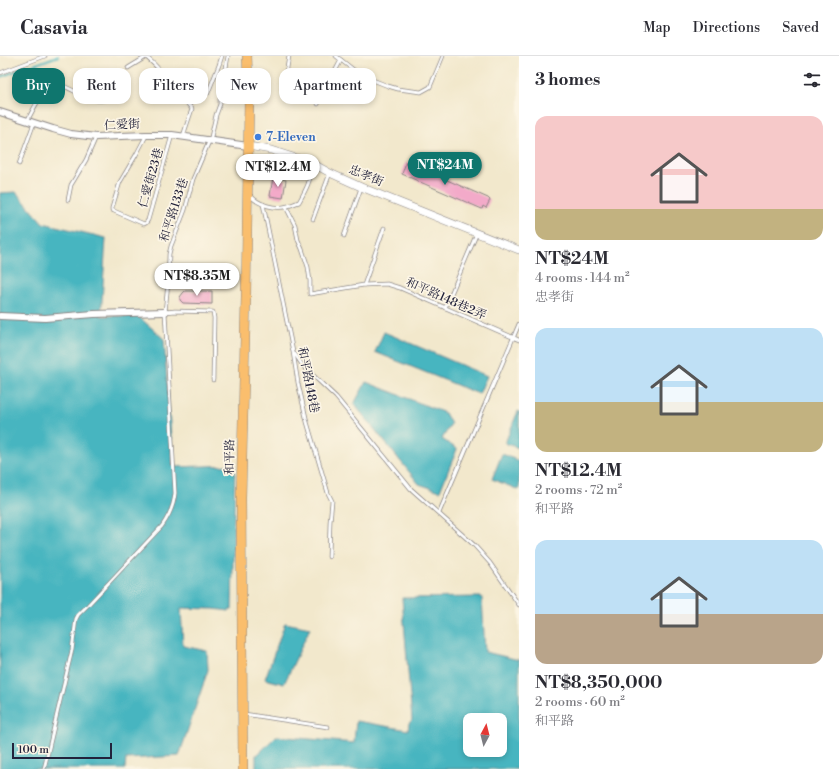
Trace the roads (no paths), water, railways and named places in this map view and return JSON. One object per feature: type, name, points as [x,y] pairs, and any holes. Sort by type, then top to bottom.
[{"type":"main road","name":"和平路","points":[[243,769],[241,498],[246,296],[249,98],[248,56]]},
{"type":"street","name":"仁愛街","points":[[0,112],[71,134],[96,137],[172,135],[248,146]]},
{"type":"street","name":"忠孝街","points":[[248,146],[271,150],[312,163],[361,187],[519,250]]},
{"type":"street","points":[[0,316],[45,318],[94,314],[165,312]]},
{"type":"lane","points":[[0,73],[45,56]]},
{"type":"lane","points":[[128,68],[146,56],[162,74],[164,85],[176,98],[180,95],[192,109],[182,136]]},
{"type":"lane","points":[[208,93],[222,56]]},
{"type":"lane","name":"和平路133巷","points":[[44,769],[72,650],[76,619],[78,615],[162,526],[168,518],[172,507],[175,493],[165,312],[169,254],[185,210],[193,179],[209,141],[220,104],[228,56]]},
{"type":"lane","points":[[287,68],[289,56]]},
{"type":"lane","points":[[336,56],[360,75],[398,89],[421,92],[430,87],[443,56]]},
{"type":"lane","points":[[337,68],[341,60]]},
{"type":"lane","points":[[19,164],[30,122],[41,97],[50,87],[56,85],[64,86],[73,91]]},
{"type":"lane","name":"仁愛街23巷","points":[[146,135],[120,182],[112,208],[112,210],[144,224],[148,220],[172,135]]},
{"type":"lane","points":[[68,200],[71,185],[86,160],[96,137]]},
{"type":"lane","points":[[247,192],[257,202],[275,207],[286,207],[299,202],[312,175],[312,163]]},
{"type":"lane","points":[[313,219],[330,173]]},
{"type":"lane","points":[[344,236],[361,187]]},
{"type":"lane","name":"和平路148巷","points":[[263,204],[307,422],[328,493],[332,501],[329,557]]},
{"type":"lane","name":"和平路148巷2弄","points":[[286,207],[308,267],[310,294],[364,285],[387,284],[400,288],[519,340]]},
{"type":"lane","points":[[364,285],[384,228]]},
{"type":"lane","points":[[444,308],[477,233]]},
{"type":"lane","points":[[165,312],[213,312],[213,380]]},
{"type":"lane","points":[[438,513],[519,324]]},
{"type":"lane","points":[[293,352],[303,366],[336,397],[411,489],[474,545],[490,563],[519,605]]},
{"type":"lane","points":[[242,714],[328,727]]},
{"type":"water","points":[[16,192],[43,223],[106,238],[101,316],[138,316],[164,339],[173,467],[235,465],[232,610],[181,608],[183,646],[207,651],[208,670],[179,756],[126,759],[125,769],[0,769],[0,193]]},
{"type":"water","points":[[384,332],[487,376],[479,394],[375,352]]},
{"type":"water","points":[[366,382],[445,413],[451,424],[442,439],[457,449],[440,491],[419,484],[354,404]]},
{"type":"water","points":[[519,411],[519,448],[505,443]]},
{"type":"water","points":[[502,454],[519,461],[519,490],[492,479]]},
{"type":"water","points":[[482,597],[485,652],[519,660],[519,769],[256,769],[256,755],[276,736],[354,743],[356,721],[408,730],[409,723],[412,720],[402,598]]},
{"type":"water","points":[[285,623],[310,628],[284,684],[265,679]]},
{"type":"waterway","points":[[0,77],[58,56]]},
{"type":"place","name":"7-Eleven","points":[[258,137]]}]
